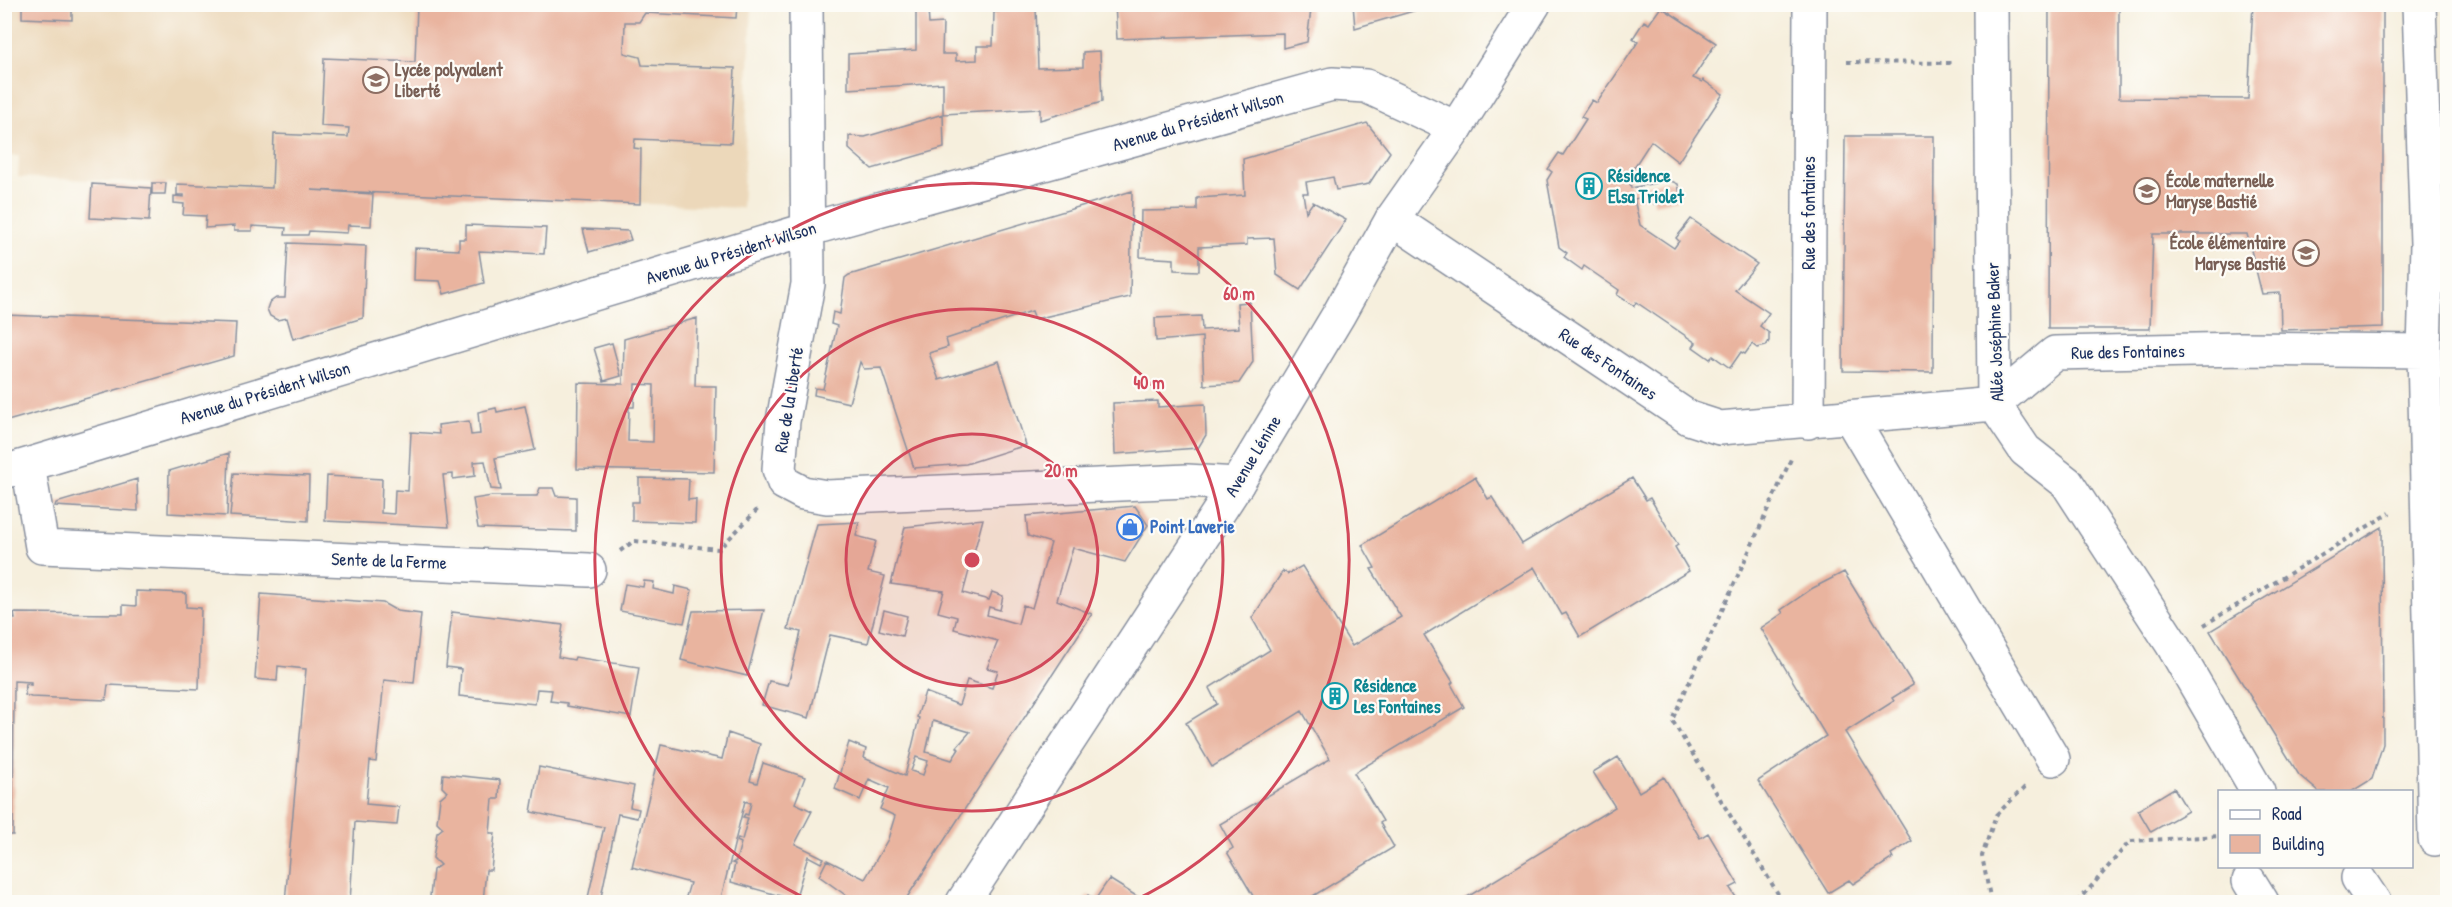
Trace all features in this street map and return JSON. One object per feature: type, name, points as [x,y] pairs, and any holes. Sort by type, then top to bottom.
[{"type":"street","name":"Rue de la Liberté","points":[[784,483],[779,469],[783,422],[808,284],[806,4]]},
{"type":"street","name":"Avenue Lénine","points":[[963,903],[1237,484],[1339,314],[1392,219],[1456,128],[1534,4]]},
{"type":"street","name":"Rue des fontaines","points":[[1808,422],[1810,4]]},
{"type":"street","name":"Allée Joséphine Baker","points":[[1990,4],[1994,404],[2025,450],[2067,483],[2172,644],[2257,790]]},
{"type":"street","points":[[2419,4],[2437,245],[2424,351],[2428,490],[2431,844]]},
{"type":"street","name":"Avenue du Président Wilson","points":[[16,469],[806,230],[1332,84],[1366,86],[1456,128]]},
{"type":"street","name":"Rue des Fontaines","points":[[1392,219],[1689,418],[1720,428],[1994,404],[2055,353],[2242,349],[2424,351]]},
{"type":"street","points":[[1850,417],[2053,759]]},
{"type":"street","name":"Sente de la Ferme","points":[[16,469],[42,547],[589,570]]},
{"type":"street","points":[[784,483],[803,493],[827,497],[1187,481],[1237,484]]},
{"type":"path","points":[[1810,62],[1991,63]]},
{"type":"path","points":[[1783,903],[1672,720],[1808,422]]},
{"type":"path","points":[[589,570],[634,542],[719,549],[784,483]]},
{"type":"path","points":[[2172,644],[2428,490]]},
{"type":"path","points":[[1991,903],[1982,856],[1995,815],[2053,759]]},
{"type":"path","points":[[2078,903],[2130,841],[2218,836]]},
{"type":"shaded area","name":"Lycée polyvalent Liberté","points":[[5,5],[752,5],[742,208],[18,177],[19,156],[5,156]]},
{"type":"building","points":[[22,4],[72,4],[72,20],[22,18]]},
{"type":"building","points":[[1115,4],[1311,4],[1311,9],[1307,42],[1283,48],[1283,33],[1117,39]]},
{"type":"building","points":[[1353,4],[1434,4],[1434,5],[1355,28]]},
{"type":"building","points":[[2049,4],[2119,4],[2119,98],[2248,99],[2253,4],[2383,4],[2383,327],[2281,330],[2280,293],[2262,294],[2247,234],[2153,234],[2150,329],[2048,329]]},
{"type":"building","points":[[417,5],[737,5],[736,18],[645,13],[639,22],[625,22],[624,53],[640,57],[642,65],[735,68],[731,143],[635,139],[634,148],[641,149],[640,204],[311,190],[373,194],[371,226],[348,225],[347,233],[309,231],[308,235],[285,235],[286,228],[252,226],[252,231],[234,231],[234,226],[205,228],[206,216],[183,215],[184,204],[174,203],[174,196],[184,197],[184,195],[177,195],[177,184],[272,188],[274,134],[348,137],[349,128],[321,126],[324,58],[415,62]]},
{"type":"building","name":"Résidence Elsa Triolet","points":[[1661,7],[1716,43],[1693,78],[1702,82],[1703,80],[1723,94],[1678,162],[1651,141],[1629,175],[1631,188],[1669,180],[1678,184],[1680,193],[1676,200],[1654,204],[1652,195],[1634,199],[1640,225],[1674,248],[1679,241],[1676,238],[1691,219],[1757,264],[1735,290],[1769,313],[1760,326],[1769,333],[1769,341],[1766,346],[1757,348],[1752,344],[1745,354],[1741,352],[1730,368],[1713,356],[1710,359],[1693,347],[1696,343],[1636,302],[1634,306],[1617,295],[1619,290],[1584,266],[1582,270],[1564,257],[1567,253],[1559,247],[1547,180],[1552,172],[1548,169],[1559,153],[1563,155],[1586,119],[1581,117],[1592,100],[1597,103],[1638,42],[1633,38],[1644,21],[1649,24]]},
{"type":"building","points":[[1036,8],[1038,68],[1083,67],[1083,52],[1100,51],[1102,102],[1040,120],[1040,109],[943,114],[943,83],[848,89],[848,54],[916,50],[916,9],[928,9],[929,24],[943,23],[942,54],[956,54],[956,61],[977,60],[977,46],[993,46],[994,12]]},
{"type":"building","points":[[943,114],[944,148],[872,169],[849,149],[849,136],[865,137]]},
{"type":"building","points":[[1367,123],[1390,152],[1369,184],[1336,190],[1333,177],[1306,182],[1308,193],[1303,193],[1306,212],[1313,202],[1346,220],[1300,290],[1277,275],[1274,238],[1247,239],[1247,245],[1199,247],[1199,271],[1174,270],[1174,259],[1140,257],[1141,211],[1197,210],[1197,198],[1245,195],[1243,159]]},
{"type":"building","points":[[1845,136],[1934,136],[1933,372],[1843,371]]},
{"type":"building","points":[[152,183],[166,183],[165,194],[152,194]]},
{"type":"building","points":[[92,184],[151,188],[149,221],[90,218]]},
{"type":"building","points":[[1132,191],[1130,297],[1035,319],[1032,311],[946,339],[948,347],[929,353],[939,380],[999,361],[1026,445],[966,464],[914,468],[881,368],[864,369],[860,362],[849,403],[814,395],[815,388],[823,389],[837,326],[831,324],[833,312],[840,314],[845,278],[849,275]]},
{"type":"building","points":[[466,225],[546,228],[544,254],[479,251],[484,283],[444,294],[440,281],[414,280],[415,248],[459,250],[459,239],[466,239]]},
{"type":"building","points":[[583,229],[628,231],[631,240],[589,252]]},
{"type":"building","points":[[288,243],[366,246],[363,318],[293,339],[287,318],[277,320],[270,316],[267,309],[269,303],[276,298],[285,298]]},
{"type":"building","points":[[1250,302],[1253,362],[1239,383],[1204,385],[1202,337],[1156,341],[1155,318],[1201,316],[1202,330],[1239,328],[1237,303]]},
{"type":"building","points":[[4,315],[236,323],[234,356],[4,422]]},
{"type":"building","points":[[697,318],[695,386],[716,386],[714,472],[577,469],[578,383],[623,384],[624,339]],"holes":[[[635,384],[654,385],[653,442],[628,441],[629,407],[634,407]]]},
{"type":"building","points":[[612,343],[621,376],[604,381],[594,348]]},
{"type":"building","points":[[1158,401],[1158,407],[1205,404],[1206,435],[1198,448],[1115,454],[1113,403]]},
{"type":"building","points":[[525,406],[535,450],[495,458],[501,490],[491,489],[485,461],[474,462],[475,476],[453,479],[453,474],[443,475],[449,527],[325,521],[327,476],[382,479],[381,513],[394,514],[395,490],[408,491],[411,432],[439,434],[438,425],[469,421],[471,435],[480,434],[478,412],[496,408],[497,412]]},
{"type":"building","points":[[229,453],[227,516],[168,513],[169,471]]},
{"type":"building","points":[[234,473],[309,476],[308,521],[230,516]]},
{"type":"building","name":"Résidence Les Fontaines","points":[[1475,477],[1488,499],[1492,497],[1522,544],[1632,478],[1646,500],[1650,498],[1678,545],[1675,547],[1689,571],[1580,637],[1566,613],[1562,615],[1534,567],[1424,635],[1453,682],[1451,684],[1464,707],[1354,773],[1383,821],[1380,823],[1394,847],[1303,902],[1267,902],[1264,897],[1256,901],[1227,852],[1233,848],[1220,824],[1330,759],[1302,711],[1212,767],[1186,723],[1217,704],[1209,688],[1270,650],[1252,618],[1283,571],[1288,574],[1302,566],[1352,646],[1401,617],[1371,569],[1375,568],[1362,545]]},
{"type":"building","points":[[639,478],[689,479],[688,500],[696,499],[695,523],[632,521],[632,502],[639,502]]},
{"type":"building","points":[[137,479],[138,511],[55,506],[56,503]]},
{"type":"building","points":[[540,488],[553,488],[556,496],[576,497],[576,531],[478,528],[473,499],[492,496],[537,496]]},
{"type":"building","points":[[1135,506],[1148,525],[1125,562],[1073,548],[1057,600],[1092,614],[904,902],[848,902],[851,899],[819,876],[827,860],[865,879],[888,839],[895,816],[880,809],[889,788],[869,779],[860,800],[835,789],[849,742],[866,749],[864,758],[905,776],[919,718],[917,717],[925,692],[959,705],[967,680],[992,688],[998,671],[987,668],[998,641],[954,629],[957,617],[938,612],[944,591],[891,584],[905,527],[983,519],[963,593],[989,600],[992,592],[1003,596],[1000,610],[989,607],[987,615],[1018,624],[1023,605],[1032,608],[1051,543],[1028,536],[1026,516]],"holes":[[[933,721],[970,732],[957,747],[959,749],[952,760],[926,752]],[[916,757],[928,761],[923,775],[911,771]]]},
{"type":"building","points":[[859,522],[856,536],[876,541],[868,572],[885,576],[868,643],[830,635],[809,718],[762,705],[769,681],[788,685],[801,632],[788,629],[817,524]]},
{"type":"building","points":[[2382,527],[2383,744],[2372,779],[2354,790],[2317,790],[2299,775],[2210,631]]},
{"type":"building","points":[[1844,572],[1913,685],[1892,698],[1894,701],[1845,732],[1912,841],[1891,854],[1893,858],[1853,884],[1849,880],[1828,893],[1758,781],[1826,736],[1761,628],[1783,613],[1781,610],[1813,588]]},
{"type":"building","points":[[644,581],[654,582],[653,589],[674,594],[675,586],[692,590],[684,623],[620,611],[625,584],[643,587]]},
{"type":"building","points":[[136,591],[186,593],[186,607],[201,608],[199,689],[108,685],[106,700],[31,697],[25,695],[26,684],[31,685],[31,682],[14,681],[13,835],[4,835],[4,619],[15,619],[14,613],[123,614],[123,605],[136,606]]},
{"type":"building","points":[[261,594],[383,603],[397,611],[421,614],[414,683],[384,680],[376,762],[370,761],[366,804],[399,807],[397,825],[355,822],[350,902],[285,902],[306,669],[278,666],[277,681],[255,679]]},
{"type":"building","points":[[764,610],[747,676],[681,660],[693,611]]},
{"type":"building","points":[[884,610],[907,616],[902,636],[879,630]]},
{"type":"building","points":[[452,612],[563,625],[558,657],[574,660],[575,657],[639,667],[631,717],[550,701],[552,690],[537,689],[535,704],[459,696],[461,669],[446,667]]},
{"type":"building","points":[[728,733],[760,744],[750,781],[757,783],[763,763],[805,777],[795,803],[812,811],[795,844],[824,858],[821,863],[808,856],[795,900],[731,882],[735,864],[732,863],[736,861],[741,843],[737,841],[738,838],[742,840],[748,818],[743,817],[745,814],[748,815],[751,803],[745,801],[720,902],[685,900],[690,883],[632,867],[661,745],[722,759]]},
{"type":"building","points":[[1618,757],[1639,792],[1664,777],[1700,838],[1708,833],[1738,884],[1730,888],[1739,902],[1459,902],[1615,807],[1593,772]]},
{"type":"building","points":[[539,767],[634,786],[630,807],[639,809],[637,818],[618,814],[600,902],[587,902],[604,827],[531,812]]},
{"type":"building","points":[[443,774],[500,780],[499,799],[493,799],[490,833],[495,833],[491,870],[486,870],[483,902],[433,902],[435,901],[430,896],[433,870],[440,865],[433,858],[437,833],[443,828],[437,822],[440,798],[447,792],[442,787]]},
{"type":"building","points":[[2174,788],[2188,811],[2151,832],[2138,810]]},
{"type":"building","points":[[1109,879],[1146,902],[1083,902],[1088,895],[1095,900]]},
{"type":"building","points":[[130,899],[181,900],[181,902],[129,902]]},
{"type":"place","name":"Lycée polyvalent Liberté","points":[[376,80]]},
{"type":"place","name":"Résidence Elsa Triolet","points":[[1589,186]]},
{"type":"place","name":"École maternelle Maryse Bastié","points":[[2147,191]]},
{"type":"place","name":"École élémentaire Maryse Bastié","points":[[2306,253]]},
{"type":"place","name":"Point Laverie","points":[[1130,527]]},
{"type":"place","name":"Résidence Les Fontaines","points":[[1335,696]]}]
